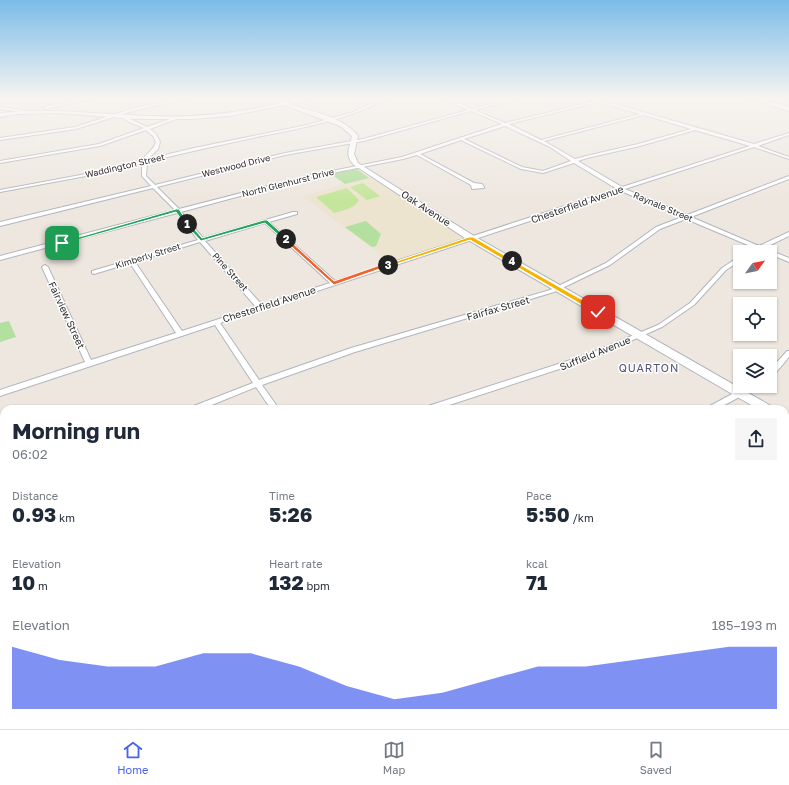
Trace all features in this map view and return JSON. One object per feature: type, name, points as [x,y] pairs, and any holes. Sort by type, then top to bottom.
[{"type":"street","points":[[0,139],[48,132]]},
{"type":"street","points":[[0,162],[91,147],[138,132]]},
{"type":"street","points":[[145,161],[156,150],[158,142],[155,135],[152,132]]},
{"type":"street","name":"Waddington Street","points":[[0,191],[102,172],[276,132]]},
{"type":"street","points":[[353,132],[355,136],[354,142]]},
{"type":"street","name":"Westwood Drive","points":[[0,224],[285,154],[354,142],[390,132]]},
{"type":"street","name":"North Glenhurst Drive","points":[[0,258],[107,231],[177,210],[316,175],[361,167],[418,154],[482,132]]},
{"type":"street","name":"Raynale Street","points":[[523,132],[541,141],[575,161],[596,176],[621,189],[753,245]]},
{"type":"street","points":[[541,141],[575,132]]},
{"type":"street","points":[[461,139],[528,171],[547,171],[575,161],[635,146],[681,132]]},
{"type":"street","points":[[707,132],[789,158]]},
{"type":"street","name":"Chesterfield Avenue","points":[[0,393],[789,134]]},
{"type":"street","name":"Oak Avenue","points":[[354,142],[350,156],[354,162],[361,167],[471,238],[760,405]]},
{"type":"street","points":[[418,154],[472,184]]},
{"type":"street","name":"Pine Street","points":[[145,161],[143,175],[177,210],[260,307]]},
{"type":"street","name":"Fairfax Street","points":[[204,405],[257,384],[380,341],[495,309],[558,288],[608,264],[645,235],[685,216],[789,177]]},
{"type":"street","name":"Kimberly Street","points":[[94,272],[201,239],[295,213]]},
{"type":"street","points":[[266,222],[334,283]]},
{"type":"street","points":[[763,245],[789,234]]},
{"type":"street","name":"Raynale Street","points":[[777,255],[789,260]]},
{"type":"street","points":[[131,261],[180,333]]},
{"type":"street","name":"Suffield Avenue","points":[[440,405],[588,357],[660,326],[692,304],[724,269],[733,263]]},
{"type":"street","name":"Fairview Street","points":[[44,267],[89,364]]},
{"type":"street","points":[[216,322],[272,405]]},
{"type":"street","points":[[777,367],[789,354]]},
{"type":"street","points":[[719,405],[740,394]]},
{"type":"shaded area","points":[[375,176],[470,237],[391,263],[303,196]]},
{"type":"green space","points":[[357,169],[369,178],[345,184],[331,174]]},
{"type":"green space","points":[[363,183],[380,196],[367,200],[350,187]]},
{"type":"green space","points":[[347,188],[359,200],[352,207],[345,210],[334,213],[316,197]]},
{"type":"green space","points":[[366,221],[381,234],[376,246],[372,247],[345,227]]},
{"type":"green space","points":[[9,321],[16,337],[0,342],[0,323]]},
{"type":"district","name":"QUARTON","points":[[649,368]]},
{"type":"route","points":[[62,243],[154,218],[177,210],[201,239],[266,222],[334,283],[471,238],[598,312]]}]
